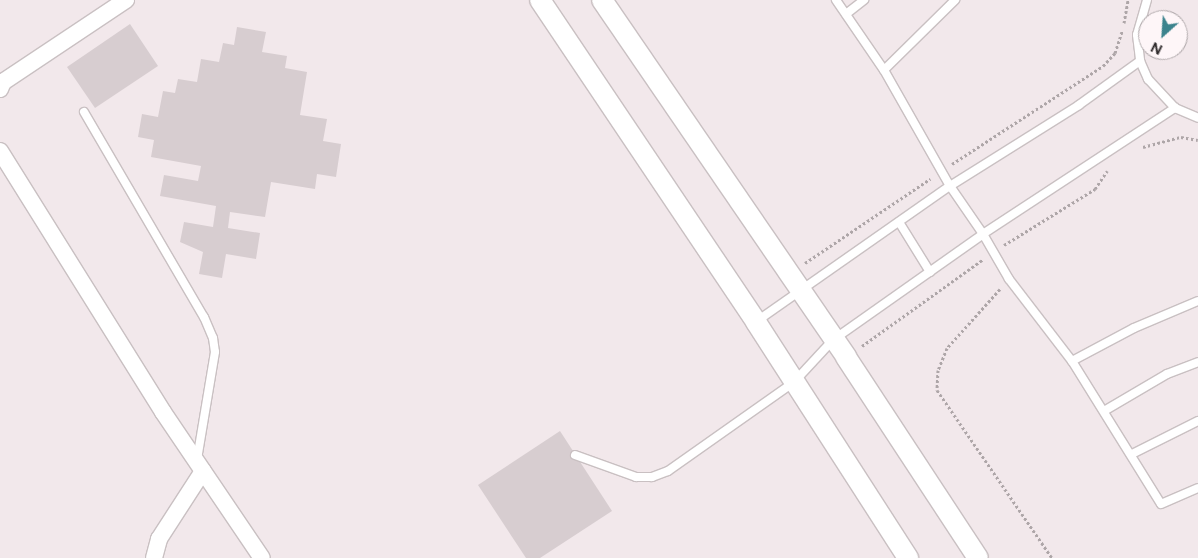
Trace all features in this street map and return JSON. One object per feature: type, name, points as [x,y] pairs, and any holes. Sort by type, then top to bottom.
[{"type":"street","points":[[0,88],[3,82],[126,0]]},
{"type":"street","points":[[540,0],[756,322],[908,558]]},
{"type":"street","points":[[602,0],[787,275],[846,357],[978,558]]},
{"type":"street","points":[[0,151],[200,466],[262,558]]},
{"type":"street","points":[[154,558],[159,539],[200,466]]},
{"type":"lane","points":[[836,0],[884,70],[941,171],[983,234],[1009,279],[1072,361],[1132,454],[1160,504],[1198,488]]},
{"type":"lane","points":[[846,14],[864,0]]},
{"type":"lane","points":[[884,70],[956,0]]},
{"type":"lane","points":[[1145,0],[1136,35],[1140,61],[1154,87],[1175,108],[1198,118]]},
{"type":"lane","points":[[756,322],[950,186],[1079,105],[1140,61]]},
{"type":"lane","points":[[575,455],[636,477],[652,477],[668,471],[794,382],[833,340],[983,234],[1175,108]]},
{"type":"lane","points":[[84,112],[204,317],[213,338],[215,352],[200,466]]},
{"type":"lane","points":[[899,222],[930,272]]},
{"type":"lane","points":[[1072,361],[1134,328],[1198,301]]},
{"type":"lane","points":[[1104,411],[1167,374],[1198,362]]},
{"type":"lane","points":[[1132,454],[1198,421]]},
{"type":"path","points":[[787,275],[941,171],[1103,66],[1115,53],[1128,0]]},
{"type":"path","points":[[1135,152],[1165,140],[1181,137],[1198,140]]},
{"type":"path","points":[[846,357],[993,251],[1095,189],[1110,166]]},
{"type":"path","points":[[1009,279],[947,348],[938,370],[937,390],[1052,558]]},
{"type":"building","points":[[130,24],[158,66],[95,108],[67,67]]},
{"type":"building","points":[[237,27],[266,32],[262,52],[287,56],[285,68],[307,72],[300,115],[327,119],[323,141],[341,144],[336,177],[317,174],[315,189],[271,182],[265,217],[230,212],[228,228],[260,233],[256,259],[226,254],[222,278],[199,274],[203,252],[180,242],[184,222],[213,227],[216,206],[160,196],[164,175],[198,181],[201,166],[151,157],[154,140],[138,137],[142,114],[158,117],[163,91],[175,93],[178,79],[197,82],[201,59],[219,62],[223,43],[234,45]]},
{"type":"building","points":[[560,431],[612,511],[540,558],[526,558],[478,485]]}]
